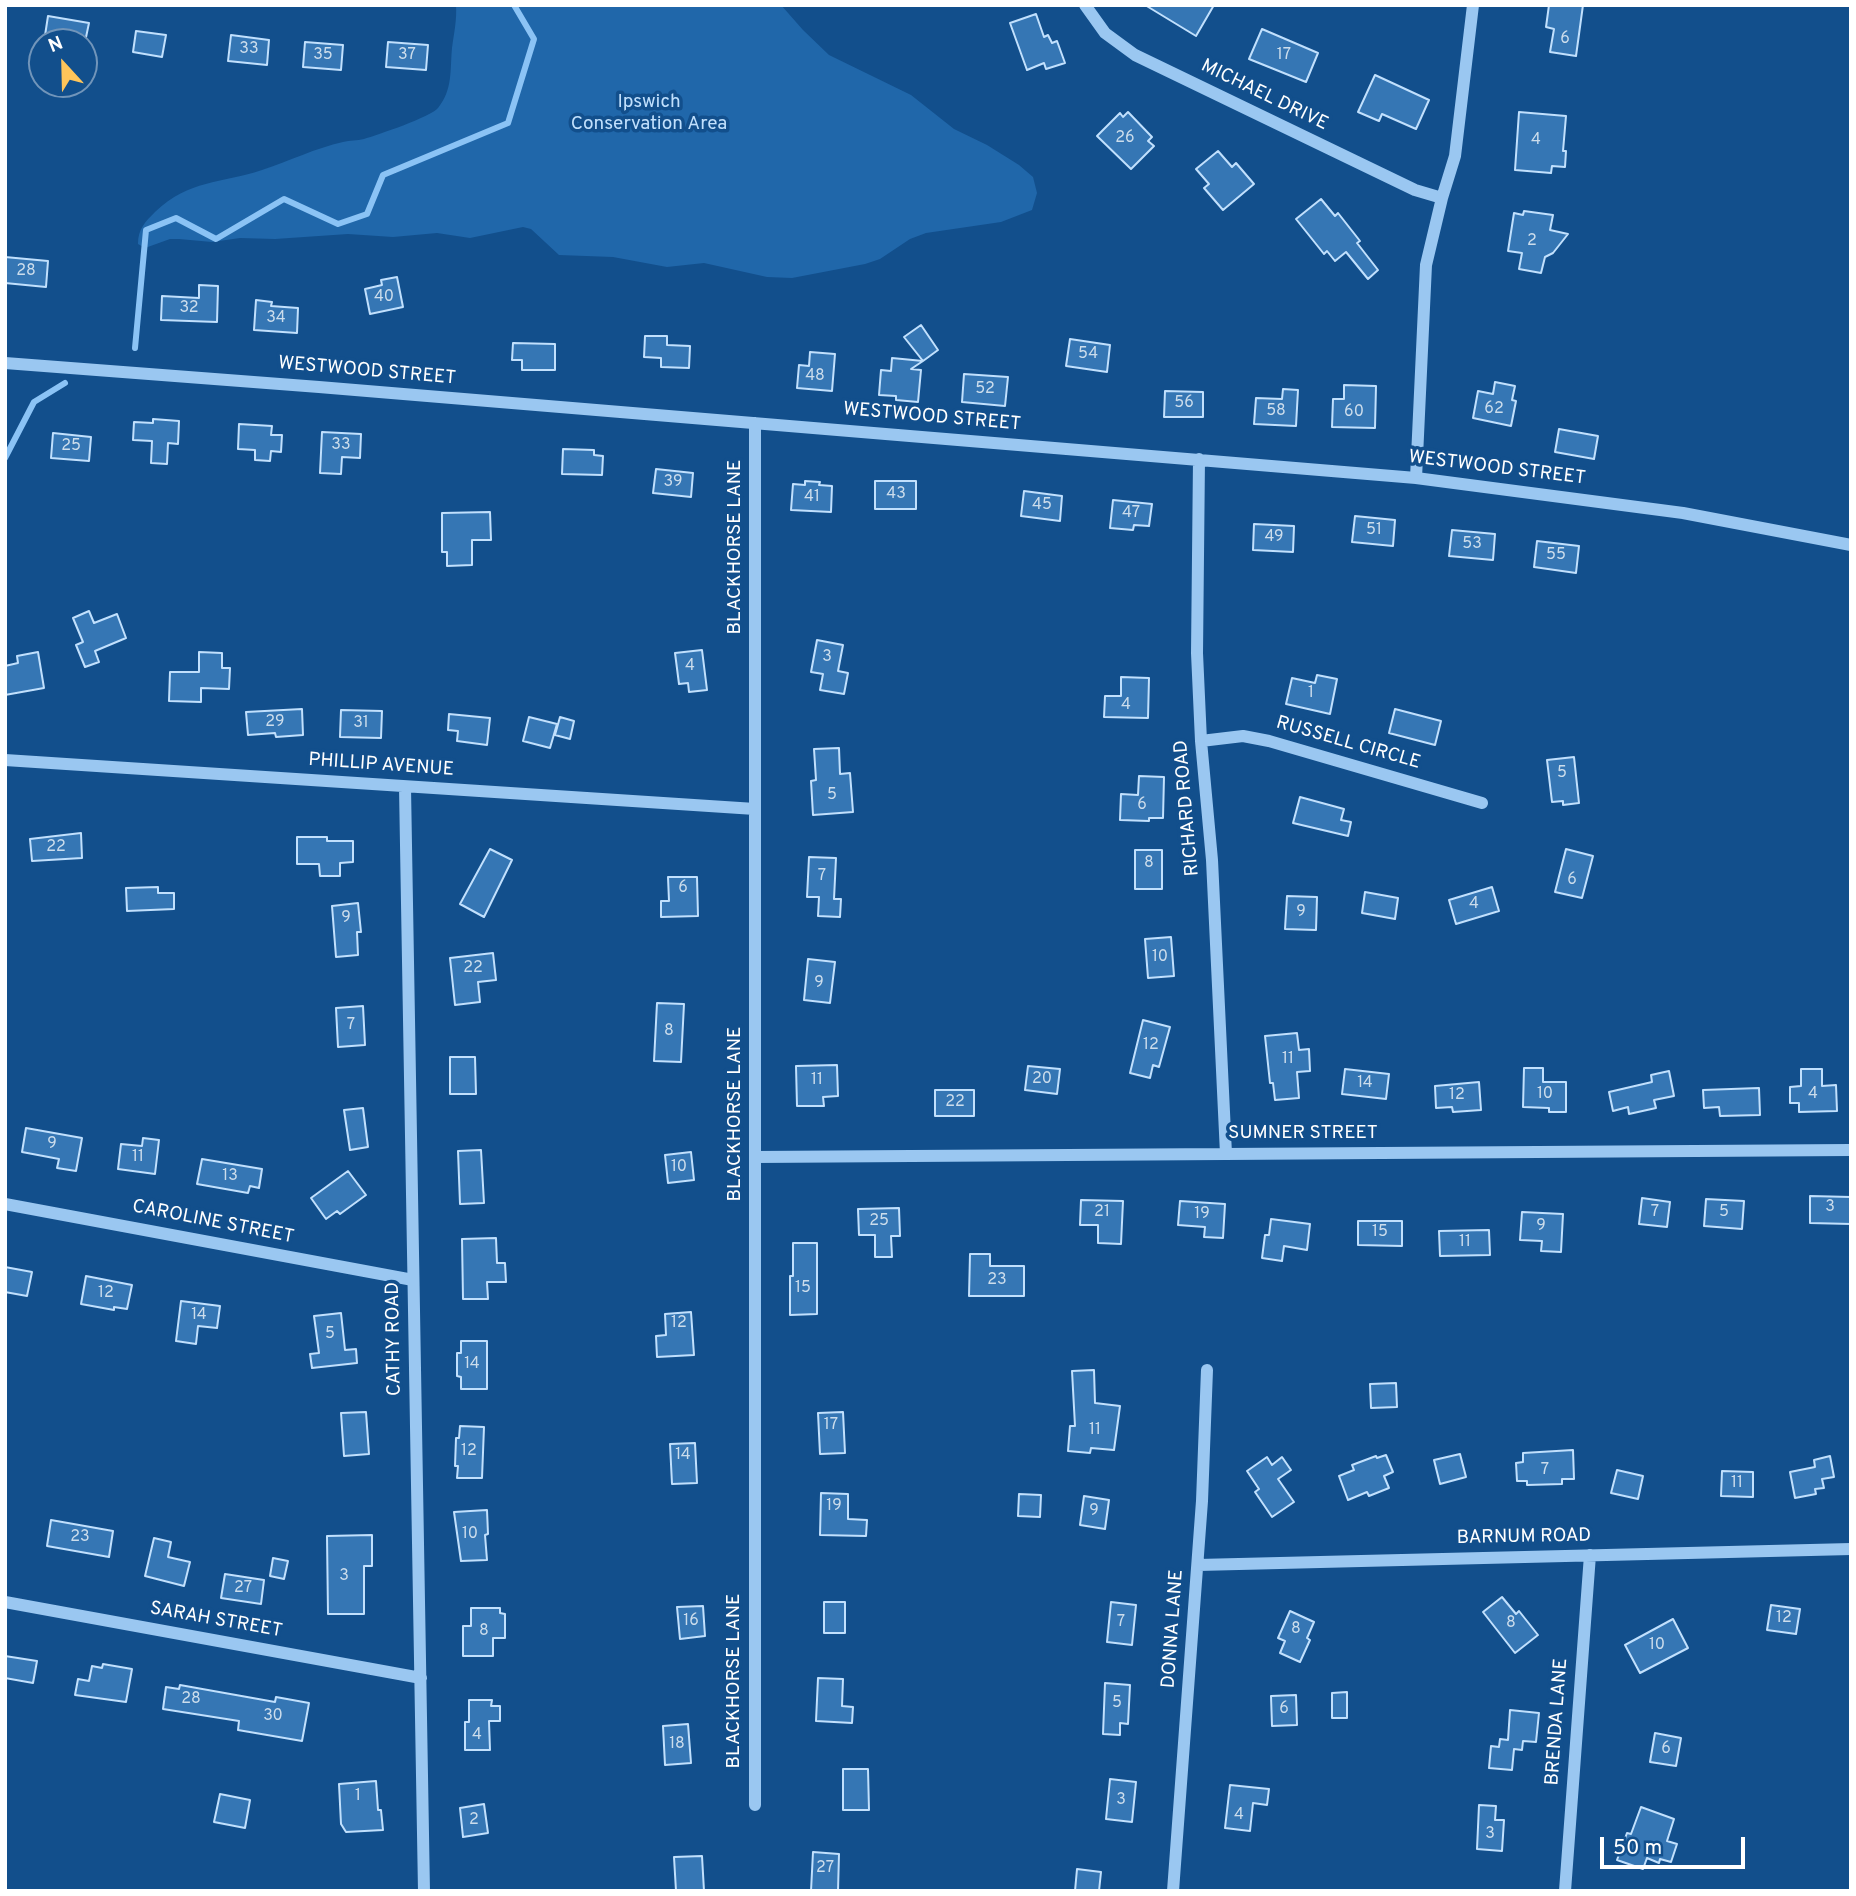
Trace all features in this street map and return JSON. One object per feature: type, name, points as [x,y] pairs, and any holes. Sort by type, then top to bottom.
[{"type":"street","name":"MICHAEL DRIVE","points":[[1085,5],[1105,33],[1135,55],[1415,190],[1442,198]]},
{"type":"street","points":[[1416,478],[1427,255],[1455,156],[1473,5]]},
{"type":"street","name":"WESTWOOD STREET","points":[[5,363],[1416,478],[1683,513],[1851,545]]},
{"type":"street","name":"BLACKHORSE LANE","points":[[755,424],[755,1805]]},
{"type":"street","name":"RICHARD ROAD","points":[[1199,459],[1196,636],[1201,741],[1212,860],[1226,1154]]},
{"type":"street","name":"RUSSELL CIRCLE","points":[[1201,741],[1243,736],[1269,741],[1482,803]]},
{"type":"street","name":"PHILLIP AVENUE","points":[[5,760],[755,809]]},
{"type":"street","name":"CATHY ROAD","points":[[405,787],[424,1891]]},
{"type":"street","name":"SUMNER STREET","points":[[755,1157],[1851,1150]]},
{"type":"street","name":"CAROLINE STREET","points":[[5,1204],[413,1280]]},
{"type":"street","name":"DONNA LANE","points":[[1173,1891],[1198,1565],[1207,1370]]},
{"type":"street","name":"BARNUM ROAD","points":[[1198,1565],[1851,1549]]},
{"type":"street","name":"BRENDA LANE","points":[[1565,1891],[1590,1555]]},
{"type":"street","name":"SARAH STREET","points":[[5,1602],[421,1678]]},
{"type":"green space","name":"Ipswich Conservation Area","points":[[456,5],[781,5],[829,55],[911,95],[954,129],[1019,165],[1033,177],[1037,193],[1032,210],[1001,222],[926,233],[910,239],[880,259],[792,278],[767,277],[704,263],[667,267],[613,257],[559,255],[531,229],[523,227],[470,238],[437,233],[393,237],[348,234],[275,239],[240,238],[212,242],[170,239],[145,248],[138,244],[141,230],[148,219],[181,193],[262,170],[346,141],[371,137],[433,112],[443,101],[448,87]]},
{"type":"building","points":[[1145,5],[1214,5],[1196,36]]},
{"type":"building","points":[[1549,5],[1583,5],[1576,56],[1550,52],[1554,29],[1546,27]]},
{"type":"building","points":[[1036,14],[1044,37],[1048,35],[1052,43],[1057,41],[1065,63],[1046,69],[1044,63],[1027,70],[1010,23]]},
{"type":"building","points":[[48,16],[89,23],[88,28],[46,28]]},
{"type":"building","points":[[1262,29],[1318,53],[1306,82],[1249,59]]},
{"type":"building","points":[[136,31],[166,35],[162,57],[133,52]]},
{"type":"building","points":[[231,35],[269,40],[267,65],[228,61]]},
{"type":"building","points":[[305,42],[343,45],[341,70],[303,67]]},
{"type":"building","points":[[388,42],[428,45],[426,70],[386,67]]},
{"type":"building","points":[[1375,75],[1429,100],[1416,129],[1382,114],[1379,121],[1358,112]]},
{"type":"building","points":[[1128,112],[1152,137],[1148,141],[1154,146],[1131,169],[1097,136],[1120,113],[1123,117]]},
{"type":"building","points":[[1519,112],[1566,116],[1563,151],[1566,151],[1565,167],[1552,166],[1551,173],[1515,170]]},
{"type":"building","points":[[1218,151],[1232,167],[1236,163],[1254,184],[1223,210],[1204,188],[1209,184],[1196,169]]},
{"type":"building","points":[[1321,199],[1335,216],[1338,213],[1378,270],[1368,279],[1346,252],[1335,261],[1327,251],[1324,254],[1296,219]]},
{"type":"building","points":[[1524,211],[1553,215],[1550,230],[1568,234],[1553,253],[1545,257],[1541,273],[1519,269],[1522,253],[1508,251],[1514,213],[1523,215]]},
{"type":"building","points":[[5,257],[48,261],[46,287],[5,283]]},
{"type":"building","points":[[397,277],[403,307],[370,314],[365,289],[382,285],[381,280]]},
{"type":"building","points":[[199,285],[218,286],[217,322],[161,320],[162,296],[199,298]]},
{"type":"building","points":[[256,300],[272,302],[271,306],[298,308],[297,333],[254,330]]},
{"type":"building","points":[[921,325],[938,350],[923,361],[904,337]]},
{"type":"building","points":[[645,336],[667,336],[667,345],[690,346],[689,368],[661,367],[661,358],[644,357]]},
{"type":"building","points":[[1070,339],[1110,345],[1107,372],[1066,366]]},
{"type":"building","points":[[513,343],[555,344],[555,370],[522,370],[522,360],[512,360]]},
{"type":"building","points":[[810,352],[835,354],[832,391],[797,388],[799,365],[809,366]]},
{"type":"building","points":[[892,358],[923,361],[911,369],[921,370],[918,402],[879,395],[881,370],[891,371]]},
{"type":"building","points":[[964,374],[1008,377],[1005,406],[962,402]]},
{"type":"building","points":[[1495,382],[1515,386],[1512,400],[1516,401],[1511,426],[1473,418],[1478,391],[1493,394]]},
{"type":"building","points":[[1344,385],[1376,386],[1375,428],[1332,427],[1333,399],[1344,399]]},
{"type":"building","points":[[1283,389],[1298,390],[1296,426],[1254,424],[1256,398],[1282,399]]},
{"type":"building","points":[[1165,391],[1203,392],[1203,417],[1164,417]]},
{"type":"building","points":[[153,419],[179,421],[178,444],[168,443],[167,464],[151,463],[152,441],[133,440],[134,422],[153,423]]},
{"type":"building","points":[[239,424],[272,426],[271,435],[282,435],[281,452],[271,451],[270,461],[255,460],[255,450],[238,449]]},
{"type":"building","points":[[1559,429],[1598,436],[1594,459],[1555,452]]},
{"type":"building","points":[[322,432],[361,434],[360,458],[342,457],[341,474],[320,473]]},
{"type":"building","points":[[53,433],[91,437],[89,461],[51,458]]},
{"type":"building","points":[[563,449],[594,450],[594,455],[603,456],[602,475],[562,474]]},
{"type":"building","points":[[656,469],[693,473],[691,497],[653,493]]},
{"type":"building","points":[[805,481],[832,486],[831,512],[791,510],[793,484],[805,485]]},
{"type":"building","points":[[875,481],[916,481],[916,509],[875,509]]},
{"type":"building","points":[[1024,491],[1062,496],[1060,521],[1021,516]]},
{"type":"building","points":[[1113,500],[1152,504],[1149,526],[1134,525],[1133,530],[1110,528]]},
{"type":"building","points":[[490,512],[491,540],[472,540],[472,565],[447,566],[447,552],[442,552],[442,513]]},
{"type":"building","points":[[1355,516],[1395,520],[1393,546],[1352,542]]},
{"type":"building","points":[[1254,524],[1294,526],[1293,552],[1253,550]]},
{"type":"building","points":[[1452,530],[1495,534],[1493,560],[1449,556]]},
{"type":"building","points":[[1537,541],[1579,546],[1576,573],[1534,567]]},
{"type":"building","points":[[89,611],[94,623],[117,614],[126,638],[95,651],[99,662],[85,667],[76,645],[83,642],[73,618]]},
{"type":"building","points":[[817,640],[843,645],[838,671],[848,673],[844,694],[820,690],[823,674],[811,672]]},
{"type":"building","points":[[702,650],[707,690],[689,692],[688,683],[679,684],[675,653]]},
{"type":"building","points":[[38,652],[44,688],[5,695],[5,666],[18,663],[17,656]]},
{"type":"building","points":[[199,652],[222,653],[222,668],[230,668],[229,689],[201,688],[201,702],[169,701],[170,672],[199,672]]},
{"type":"building","points":[[1317,675],[1337,679],[1330,714],[1286,704],[1292,678],[1315,683]]},
{"type":"building","points":[[1121,677],[1149,678],[1148,718],[1104,717],[1105,696],[1121,696]]},
{"type":"building","points":[[302,709],[303,735],[248,735],[246,712]]},
{"type":"building","points":[[1395,709],[1441,721],[1435,745],[1389,733]]},
{"type":"building","points":[[341,710],[382,711],[381,738],[340,737]]},
{"type":"building","points":[[449,714],[490,718],[487,745],[457,741],[458,731],[448,730]]},
{"type":"building","points":[[529,717],[557,724],[550,748],[523,741]]},
{"type":"building","points":[[560,717],[574,721],[570,739],[555,735]]},
{"type":"building","points":[[839,748],[840,774],[850,773],[853,812],[813,815],[811,781],[816,780],[814,749]]},
{"type":"building","points":[[1574,757],[1579,803],[1563,805],[1563,801],[1552,802],[1547,760]]},
{"type":"building","points":[[1139,776],[1164,777],[1163,818],[1149,818],[1149,821],[1120,820],[1121,794],[1138,795]]},
{"type":"building","points":[[1300,797],[1344,809],[1341,820],[1351,822],[1348,836],[1293,823]]},
{"type":"building","points":[[81,833],[82,858],[32,861],[30,839]]},
{"type":"building","points":[[297,837],[327,837],[327,841],[353,841],[353,862],[340,863],[340,876],[320,876],[319,864],[297,864]]},
{"type":"building","points":[[490,849],[512,860],[484,917],[460,904]]},
{"type":"building","points":[[1566,849],[1593,856],[1582,898],[1555,892]]},
{"type":"building","points":[[1135,850],[1162,850],[1162,889],[1135,889]]},
{"type":"building","points":[[809,857],[836,858],[834,899],[841,899],[840,917],[818,916],[819,897],[807,897]]},
{"type":"building","points":[[668,877],[697,877],[698,916],[661,917],[661,901],[669,901]]},
{"type":"building","points":[[158,887],[158,893],[174,893],[174,909],[127,911],[126,888]]},
{"type":"building","points":[[1492,887],[1499,911],[1456,924],[1449,900]]},
{"type":"building","points":[[1365,892],[1398,898],[1395,919],[1362,913]]},
{"type":"building","points":[[1287,896],[1317,897],[1316,930],[1285,929]]},
{"type":"building","points":[[358,903],[361,932],[357,932],[358,955],[336,957],[332,906]]},
{"type":"building","points":[[1171,937],[1174,976],[1148,978],[1145,939]]},
{"type":"building","points":[[493,953],[496,980],[478,982],[480,1002],[455,1005],[450,958]]},
{"type":"building","points":[[808,959],[835,962],[830,1003],[804,1000]]},
{"type":"building","points":[[657,1003],[684,1004],[681,1062],[654,1061]]},
{"type":"building","points":[[363,1006],[365,1045],[338,1047],[336,1008]]},
{"type":"building","points":[[1143,1020],[1170,1027],[1159,1067],[1153,1065],[1150,1078],[1130,1073]]},
{"type":"building","points":[[1297,1033],[1299,1050],[1309,1049],[1310,1071],[1297,1072],[1299,1098],[1275,1100],[1273,1083],[1270,1083],[1265,1036]]},
{"type":"building","points":[[450,1057],[475,1057],[476,1094],[450,1094]]},
{"type":"building","points":[[837,1065],[838,1096],[823,1097],[824,1106],[797,1106],[796,1066]]},
{"type":"building","points":[[1028,1066],[1060,1069],[1057,1094],[1025,1090]]},
{"type":"building","points":[[1524,1068],[1543,1068],[1543,1082],[1566,1082],[1566,1112],[1523,1107]]},
{"type":"building","points":[[1345,1069],[1389,1074],[1386,1099],[1342,1094]]},
{"type":"building","points":[[1801,1069],[1822,1069],[1822,1086],[1836,1085],[1837,1111],[1799,1112],[1799,1103],[1790,1103],[1790,1087],[1801,1086]]},
{"type":"building","points":[[1669,1071],[1674,1096],[1654,1100],[1656,1108],[1629,1114],[1628,1107],[1613,1111],[1609,1092],[1652,1082],[1651,1075]]},
{"type":"building","points":[[1479,1082],[1481,1110],[1453,1112],[1452,1107],[1436,1108],[1435,1086]]},
{"type":"building","points":[[1759,1088],[1760,1115],[1720,1116],[1719,1107],[1704,1108],[1703,1090]]},
{"type":"building","points":[[935,1090],[974,1090],[974,1116],[935,1116]]},
{"type":"building","points":[[363,1108],[368,1147],[350,1150],[344,1110]]},
{"type":"building","points":[[26,1128],[82,1138],[76,1171],[57,1168],[59,1159],[22,1152]]},
{"type":"building","points":[[143,1138],[159,1140],[155,1174],[118,1169],[121,1144],[142,1146]]},
{"type":"building","points":[[481,1150],[484,1203],[460,1204],[458,1151]]},
{"type":"building","points":[[691,1152],[694,1180],[668,1183],[665,1155]]},
{"type":"building","points":[[202,1159],[262,1169],[259,1188],[250,1186],[248,1193],[197,1184]]},
{"type":"building","points":[[348,1171],[366,1195],[340,1214],[337,1211],[326,1219],[311,1198]]},
{"type":"building","points":[[1810,1196],[1851,1197],[1851,1224],[1810,1223]]},
{"type":"building","points":[[1642,1198],[1670,1202],[1667,1227],[1639,1224]]},
{"type":"building","points":[[1706,1199],[1744,1201],[1742,1229],[1704,1226]]},
{"type":"building","points":[[1081,1200],[1123,1201],[1121,1244],[1098,1243],[1098,1225],[1080,1225]]},
{"type":"building","points":[[1180,1201],[1225,1204],[1223,1238],[1204,1237],[1205,1227],[1178,1225]]},
{"type":"building","points":[[899,1208],[900,1236],[891,1236],[892,1257],[875,1257],[875,1235],[859,1235],[858,1209]]},
{"type":"building","points":[[1522,1212],[1563,1214],[1561,1252],[1541,1251],[1542,1241],[1520,1240]]},
{"type":"building","points":[[1271,1219],[1310,1224],[1307,1250],[1284,1246],[1282,1261],[1262,1258],[1265,1235],[1269,1235]]},
{"type":"building","points":[[1358,1221],[1402,1221],[1402,1246],[1358,1245]]},
{"type":"building","points":[[1489,1230],[1490,1255],[1440,1256],[1439,1231]]},
{"type":"building","points":[[496,1238],[497,1263],[505,1263],[506,1282],[487,1282],[488,1299],[463,1299],[462,1239]]},
{"type":"building","points":[[793,1243],[817,1243],[817,1314],[790,1315]]},
{"type":"building","points":[[970,1254],[990,1254],[990,1266],[1024,1266],[1024,1296],[969,1296]]},
{"type":"building","points":[[5,1267],[32,1272],[27,1296],[5,1292]]},
{"type":"building","points":[[86,1276],[132,1285],[127,1309],[114,1307],[114,1310],[81,1304]]},
{"type":"building","points":[[181,1301],[220,1306],[217,1328],[198,1326],[196,1344],[176,1341]]},
{"type":"building","points":[[691,1312],[694,1355],[657,1357],[656,1336],[666,1335],[665,1314]]},
{"type":"building","points":[[341,1313],[345,1350],[356,1349],[357,1363],[312,1368],[310,1354],[319,1353],[314,1316]]},
{"type":"building","points":[[461,1341],[487,1341],[487,1389],[461,1389],[461,1377],[457,1376],[457,1353],[461,1353]]},
{"type":"building","points":[[1094,1370],[1095,1403],[1120,1406],[1114,1450],[1091,1448],[1090,1453],[1068,1451],[1070,1426],[1075,1426],[1072,1371]]},
{"type":"building","points":[[1396,1383],[1397,1407],[1371,1408],[1370,1384]]},
{"type":"building","points":[[366,1412],[369,1454],[344,1456],[341,1413]]},
{"type":"building","points":[[843,1412],[845,1453],[820,1454],[818,1413]]},
{"type":"building","points":[[460,1426],[484,1427],[482,1478],[457,1478],[456,1438],[459,1438]]},
{"type":"building","points":[[695,1443],[697,1483],[672,1484],[670,1444]]},
{"type":"building","points":[[1573,1450],[1574,1479],[1562,1479],[1562,1484],[1527,1485],[1527,1481],[1517,1481],[1516,1463],[1523,1462],[1523,1453]]},
{"type":"building","points":[[1460,1454],[1466,1477],[1440,1484],[1434,1460]]},
{"type":"building","points":[[1386,1455],[1393,1472],[1384,1476],[1389,1488],[1369,1496],[1367,1492],[1348,1500],[1339,1476],[1354,1470],[1352,1465]]},
{"type":"building","points":[[1830,1456],[1834,1477],[1822,1479],[1824,1488],[1815,1489],[1816,1494],[1795,1498],[1790,1472],[1815,1467],[1814,1460]]},
{"type":"building","points":[[1267,1457],[1272,1465],[1282,1457],[1291,1470],[1278,1479],[1294,1502],[1272,1517],[1255,1492],[1259,1489],[1247,1471]]},
{"type":"building","points":[[1617,1470],[1643,1476],[1638,1499],[1611,1493]]},
{"type":"building","points":[[1722,1471],[1753,1472],[1753,1497],[1721,1496]]},
{"type":"building","points":[[821,1493],[848,1494],[848,1519],[867,1520],[866,1536],[820,1535]]},
{"type":"building","points":[[1019,1494],[1041,1495],[1040,1517],[1018,1516]]},
{"type":"building","points":[[1084,1496],[1109,1500],[1105,1529],[1080,1525]]},
{"type":"building","points":[[487,1510],[487,1560],[461,1561],[454,1512]]},
{"type":"building","points":[[51,1520],[113,1531],[109,1557],[47,1546]]},
{"type":"building","points":[[372,1535],[372,1566],[364,1566],[364,1614],[328,1614],[327,1536]]},
{"type":"building","points":[[154,1538],[171,1542],[168,1557],[190,1562],[184,1586],[145,1576]]},
{"type":"building","points":[[273,1558],[288,1561],[284,1579],[270,1576]]},
{"type":"building","points":[[225,1574],[264,1580],[261,1604],[221,1598]]},
{"type":"building","points":[[1502,1597],[1516,1614],[1519,1611],[1538,1635],[1515,1653],[1483,1612]]},
{"type":"building","points":[[824,1602],[845,1602],[845,1633],[824,1633]]},
{"type":"building","points":[[1111,1602],[1136,1605],[1132,1645],[1107,1642]]},
{"type":"building","points":[[1771,1605],[1800,1609],[1796,1634],[1767,1630]]},
{"type":"building","points":[[703,1606],[705,1636],[680,1639],[677,1607]]},
{"type":"building","points":[[471,1608],[500,1608],[500,1613],[505,1614],[505,1638],[493,1638],[493,1656],[463,1656],[463,1626],[471,1626]]},
{"type":"building","points":[[1290,1611],[1314,1622],[1307,1638],[1310,1640],[1300,1662],[1280,1653],[1285,1641],[1278,1638]]},
{"type":"building","points":[[1673,1619],[1688,1648],[1640,1673],[1625,1645]]},
{"type":"building","points":[[5,1656],[37,1661],[33,1683],[5,1678]]},
{"type":"building","points":[[103,1664],[132,1669],[126,1702],[75,1695],[78,1679],[89,1681],[92,1666],[102,1668]]},
{"type":"building","points":[[818,1678],[843,1679],[842,1706],[853,1707],[852,1723],[816,1721]]},
{"type":"building","points":[[1105,1683],[1130,1685],[1128,1724],[1120,1723],[1120,1735],[1103,1734]]},
{"type":"building","points":[[180,1685],[275,1702],[276,1697],[309,1703],[302,1741],[238,1730],[239,1721],[163,1709],[166,1687],[179,1689]]},
{"type":"building","points":[[1347,1692],[1347,1718],[1332,1718],[1332,1693]]},
{"type":"building","points":[[1296,1695],[1297,1725],[1272,1726],[1271,1696]]},
{"type":"building","points":[[469,1700],[492,1700],[491,1706],[500,1706],[500,1721],[489,1721],[490,1750],[465,1750],[465,1722],[469,1722]]},
{"type":"building","points":[[1510,1710],[1539,1713],[1536,1742],[1523,1741],[1522,1750],[1514,1749],[1512,1770],[1489,1768],[1491,1746],[1499,1747],[1500,1739],[1508,1740]]},
{"type":"building","points":[[688,1724],[691,1763],[665,1765],[663,1726]]},
{"type":"building","points":[[1655,1733],[1681,1738],[1676,1766],[1650,1762]]},
{"type":"building","points":[[843,1769],[868,1769],[869,1810],[843,1810]]},
{"type":"building","points":[[1110,1779],[1136,1782],[1132,1822],[1106,1819]]},
{"type":"building","points":[[376,1781],[378,1810],[381,1810],[383,1830],[346,1832],[341,1824],[339,1784]]},
{"type":"building","points":[[1230,1785],[1269,1789],[1267,1805],[1253,1803],[1250,1831],[1225,1828]]},
{"type":"building","points":[[220,1794],[250,1800],[245,1828],[214,1822]]},
{"type":"building","points":[[484,1804],[488,1833],[463,1837],[460,1808]]},
{"type":"building","points":[[1479,1805],[1496,1806],[1495,1820],[1504,1820],[1502,1851],[1477,1849]]},
{"type":"building","points":[[1641,1807],[1674,1819],[1667,1841],[1677,1844],[1671,1862],[1660,1859],[1659,1863],[1647,1858],[1643,1869],[1617,1860]]},
{"type":"building","points":[[813,1852],[839,1854],[838,1891],[811,1891]]},
{"type":"building","points":[[702,1856],[704,1891],[676,1891],[674,1857]]},
{"type":"building","points":[[1077,1869],[1101,1872],[1099,1891],[1075,1891]]},
{"type":"waterway","points":[[135,348],[146,230],[176,218],[216,239],[284,199],[338,224],[367,214],[383,175],[508,123],[534,39],[514,5]]},
{"type":"waterway","points":[[5,458],[34,402],[65,383]]}]
